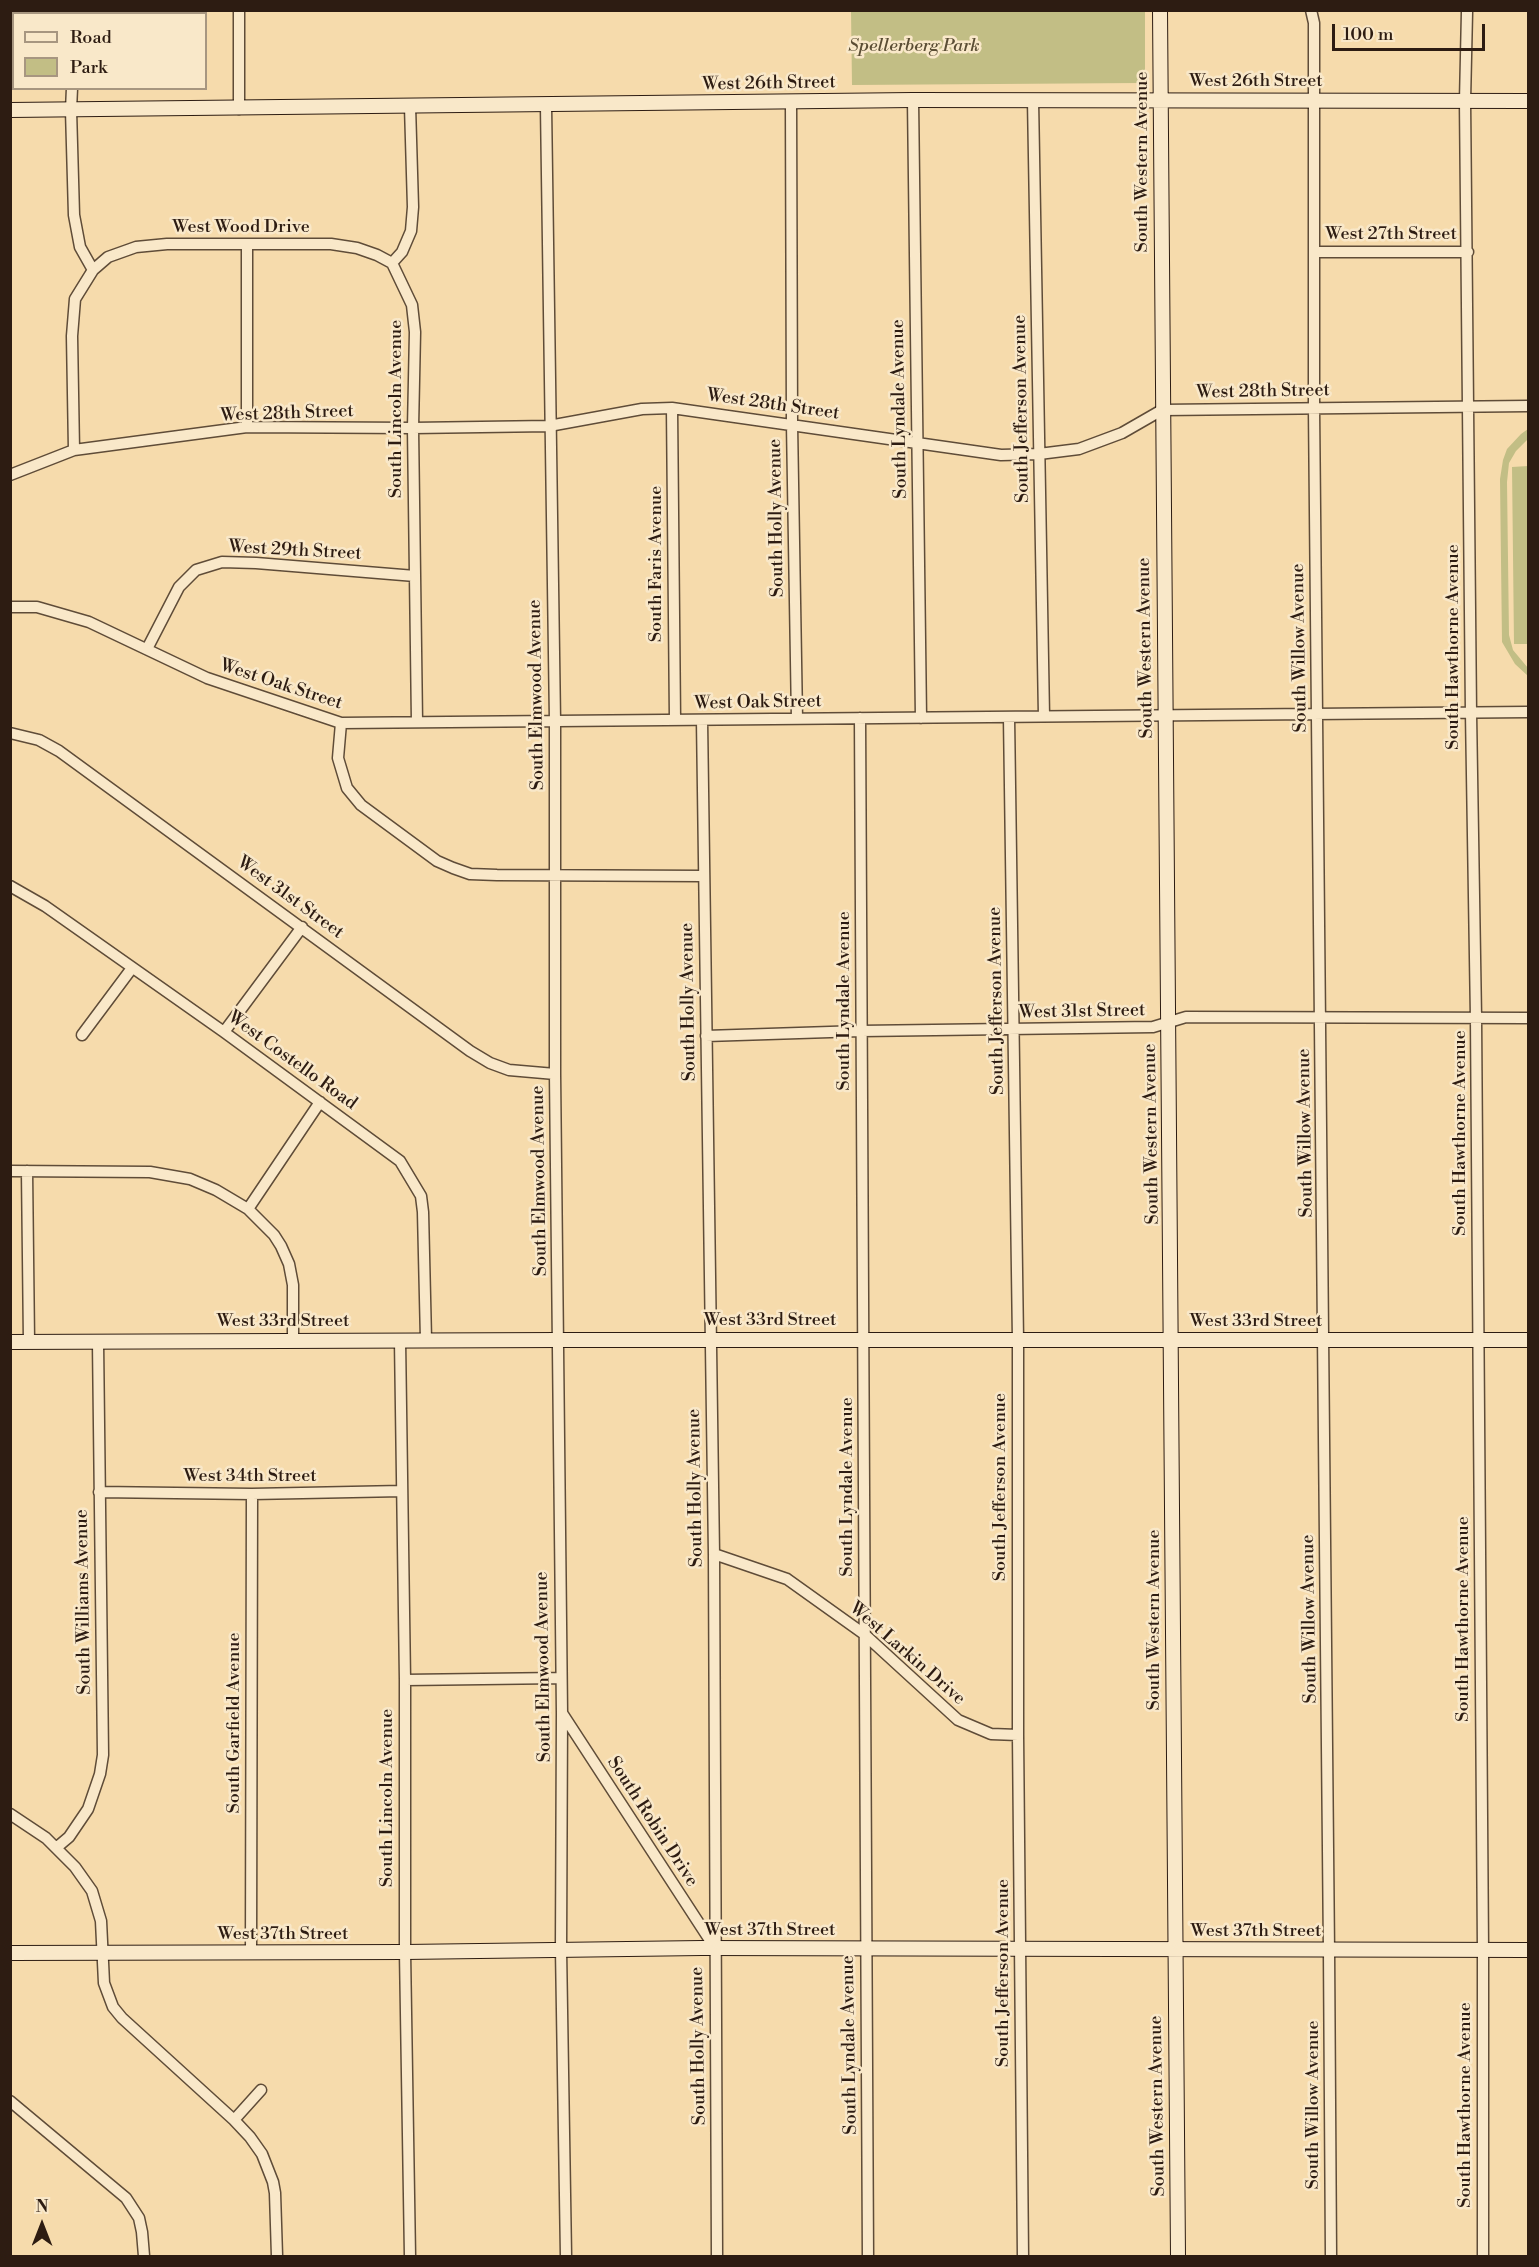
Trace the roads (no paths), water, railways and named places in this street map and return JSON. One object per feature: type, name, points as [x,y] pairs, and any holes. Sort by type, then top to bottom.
[{"type":"street","points":[[239,10],[239,109]]},
{"type":"street","name":"South Western Avenue","points":[[1160,10],[1178,2256]]},
{"type":"street","name":"South Willow Avenue","points":[[1311,10],[1314,23],[1312,100],[1314,408],[1331,2256]]},
{"type":"street","name":"South Hawthorne Avenue","points":[[1467,11],[1465,101],[1479,1340],[1483,2256]]},
{"type":"street","points":[[72,90],[74,215],[80,247],[93,270],[75,299],[72,336],[74,450]]},
{"type":"street","name":"West 26th Street","points":[[10,110],[913,100],[1528,101]]},
{"type":"street","name":"South Lyndale Avenue","points":[[913,100],[921,718]]},
{"type":"street","name":"South Jefferson Avenue","points":[[1033,100],[1044,716]]},
{"type":"street","name":"South Holly Avenue","points":[[791,101],[792,424],[797,719]]},
{"type":"street","name":"South Elmwood Avenue","points":[[546,105],[555,721],[555,1074],[562,1713],[561,1949],[566,2256]]},
{"type":"street","points":[[392,263],[402,252],[411,231],[413,207],[410,106]]},
{"type":"street","name":"West Wood Drive","points":[[93,270],[108,257],[136,247],[167,244],[331,244],[357,248],[392,263]]},
{"type":"street","points":[[247,244],[247,428]]},
{"type":"street","name":"West 27th Street","points":[[1314,252],[1468,252]]},
{"type":"street","name":"South Lincoln Avenue","points":[[392,263],[412,305],[415,332],[413,428],[417,722]]},
{"type":"street","name":"West 28th Street","points":[[10,475],[74,450],[247,428],[549,426],[642,409],[672,408],[1001,455],[1039,454],[1079,449],[1122,433],[1162,410],[1528,406]]},
{"type":"street","name":"South Faris Avenue","points":[[672,408],[675,720]]},
{"type":"street","name":"West 29th Street","points":[[147,649],[179,587],[196,570],[222,562],[415,576]]},
{"type":"street","name":"West Oak Street","points":[[10,607],[37,607],[64,613],[89,622],[207,678],[340,723],[1528,712]]},
{"type":"street","name":"South Jefferson Avenue","points":[[1009,717],[1018,1340],[1018,1736],[1023,2256]]},
{"type":"street","name":"South Lyndale Avenue","points":[[860,718],[868,2256]]},
{"type":"street","name":"South Holly Avenue","points":[[702,720],[714,1554],[717,2256]]},
{"type":"street","points":[[340,723],[338,758],[347,788],[361,805],[436,861],[470,874],[703,876]]},
{"type":"street","name":"West 31st Street","points":[[10,733],[39,740],[59,751],[470,1051],[490,1063],[509,1070],[555,1074]]},
{"type":"street","name":"West Costello Road","points":[[10,886],[45,906],[224,1032],[400,1161],[421,1196],[426,1340]]},
{"type":"street","points":[[224,1032],[302,927]]},
{"type":"street","points":[[82,1035],[132,968]]},
{"type":"street","name":"West 31st Street","points":[[706,1036],[861,1031],[1153,1027],[1186,1017],[1528,1018]]},
{"type":"street","points":[[248,1209],[320,1101]]},
{"type":"street","points":[[10,1171],[160,1173],[190,1179],[216,1190],[248,1209],[274,1235],[289,1264],[293,1285],[293,1340]]},
{"type":"street","points":[[27,1171],[29,1342]]},
{"type":"street","name":"West 33rd Street","points":[[10,1342],[710,1339],[1528,1340]]},
{"type":"street","name":"South Lincoln Avenue","points":[[400,1340],[410,2256]]},
{"type":"street","name":"South Williams Avenue","points":[[56,1848],[69,1837],[88,1809],[100,1774],[103,1755],[98,1342]]},
{"type":"street","name":"West 34th Street","points":[[99,1492],[252,1494],[402,1491]]},
{"type":"street","name":"South Garfield Avenue","points":[[251,1953],[252,1494]]},
{"type":"street","name":"West Larkin Drive","points":[[714,1554],[787,1579],[864,1634],[958,1720],[991,1734],[1018,1736]]},
{"type":"street","points":[[405,1680],[560,1678]]},
{"type":"street","name":"South Robin Drive","points":[[562,1713],[715,1948]]},
{"type":"street","points":[[10,1814],[33,1827],[56,1848],[75,1867],[92,1891],[101,1921],[104,1983],[108,1998],[122,2018],[234,2120],[262,2154],[273,2182],[278,2256]]},
{"type":"street","name":"West 37th Street","points":[[10,1953],[405,1952],[715,1948],[1528,1950]]},
{"type":"street","points":[[234,2120],[261,2090]]},
{"type":"street","points":[[10,2101],[126,2198],[139,2218],[144,2256]]},
{"type":"park label","name":"Spellerberg Park","points":[[914,47]]}]
